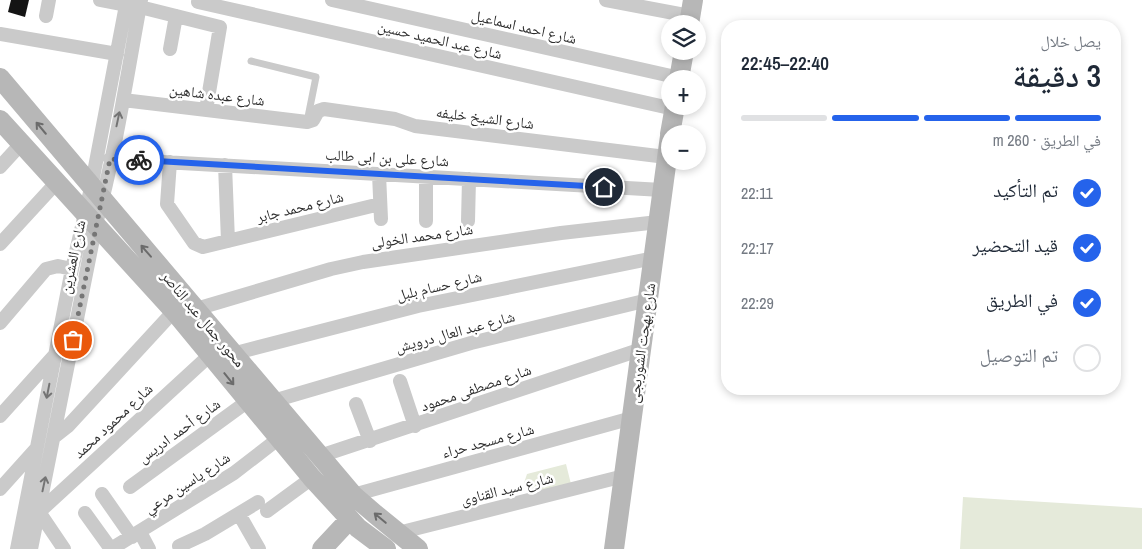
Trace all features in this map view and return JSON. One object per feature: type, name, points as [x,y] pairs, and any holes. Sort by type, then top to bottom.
[{"type":"street","points":[[46,16],[49,0]]},
{"type":"street","points":[[100,0],[126,3]]},
{"type":"street","name":"شارع احمد اسماعيل","points":[[332,0],[661,74]]},
{"type":"street","points":[[606,0],[690,13]]},
{"type":"street","points":[[194,21],[198,1]]},
{"type":"street","name":"شارع عبد الحميد حسين","points":[[198,1],[661,105]]},
{"type":"street","name":"شارع العشرين","points":[[97,194],[126,3]]},
{"type":"street","points":[[140,4],[176,16],[220,27],[206,110]]},
{"type":"street","name":"شارع العشرين","points":[[17,549],[72,269],[110,159],[140,4]]},
{"type":"street","points":[[170,49],[176,16]]},
{"type":"street","points":[[0,34],[117,54]]},
{"type":"street","name":"محور جمال عبد الناصر","points":[[0,78],[392,541]]},
{"type":"street","name":"شارع عبده شاهين","points":[[122,100],[307,122]]},
{"type":"street","name":"شارع الشيخ خليفه","points":[[307,122],[315,118],[318,110],[324,108],[395,119],[415,126],[661,156]]},
{"type":"street","name":"محور جمال عبد الناصر","points":[[0,120],[174,311],[278,439],[360,533],[418,549]]},
{"type":"street","points":[[0,167],[21,144]]},
{"type":"street","name":"شارع على بن ابى طالب","points":[[110,159],[662,190]]},
{"type":"street","name":"شارع محمد جابر","points":[[170,162],[167,204],[189,236],[197,245],[203,247],[380,204]]},
{"type":"street","points":[[224,165],[228,241]]},
{"type":"street","name":"شارع بهجت الشوربجى","points":[[614,549],[664,170]]},
{"type":"street","points":[[379,174],[381,219]]},
{"type":"street","points":[[426,176],[426,221]]},
{"type":"street","points":[[468,221],[469,179]]},
{"type":"street","points":[[0,244],[57,182]]},
{"type":"street","name":"شارع العشرين","points":[[31,549],[54,437],[90,219]]},
{"type":"street","name":"شارع محمد الخولى","points":[[196,308],[331,269],[363,262],[560,233],[658,222]]},
{"type":"street","name":"شارع حسام بلبل","points":[[232,354],[418,306],[654,258]]},
{"type":"street","points":[[0,323],[46,269],[58,266],[72,269]]},
{"type":"street","name":"شارع عبد العال درويش","points":[[272,401],[471,343],[648,300]]},
{"type":"street","points":[[54,437],[68,426],[174,311]]},
{"type":"street","name":"شارع مصطفى محمود","points":[[320,456],[370,441],[642,349]]},
{"type":"street","name":"شارع محمود محمد","points":[[38,512],[210,355]]},
{"type":"street","points":[[1,413],[54,356]]},
{"type":"street","points":[[400,381],[415,426]]},
{"type":"street","name":"شارع أحمد ادريس","points":[[130,487],[248,401]]},
{"type":"street","points":[[356,404],[370,441]]},
{"type":"street","name":"شارع مسجد حراء","points":[[353,495],[632,418]]},
{"type":"street","name":"شارع ياسين مرعي","points":[[111,549],[234,473],[278,439]]},
{"type":"street","points":[[0,489],[36,449]]},
{"type":"street","name":"شارع سيد القناوى","points":[[392,541],[624,476]]},
{"type":"street","points":[[179,546],[202,543],[239,514],[262,507],[312,478]]},
{"type":"street","points":[[102,494],[149,549]]},
{"type":"street","points":[[38,512],[64,549]]},
{"type":"street","points":[[85,513],[111,549]]},
{"type":"street","points":[[239,514],[259,549]]},
{"type":"street","points":[[322,549],[360,533]]},
{"type":"street","points":[[339,549],[360,533]]},
{"type":"lane","points":[[251,61],[315,76],[317,79],[307,122]]},
{"type":"green space","points":[[566,464],[571,484],[531,500],[524,483],[527,474]]},
{"type":"green space","points":[[963,497],[1142,508],[1142,549],[960,549]]},
{"type":"building","points":[[11,0],[29,0],[25,17],[8,12]]},
{"type":"way so far","points":[[73,340],[110,159],[139,160]]},
{"type":"route","points":[[139,160],[604,187]]}]
